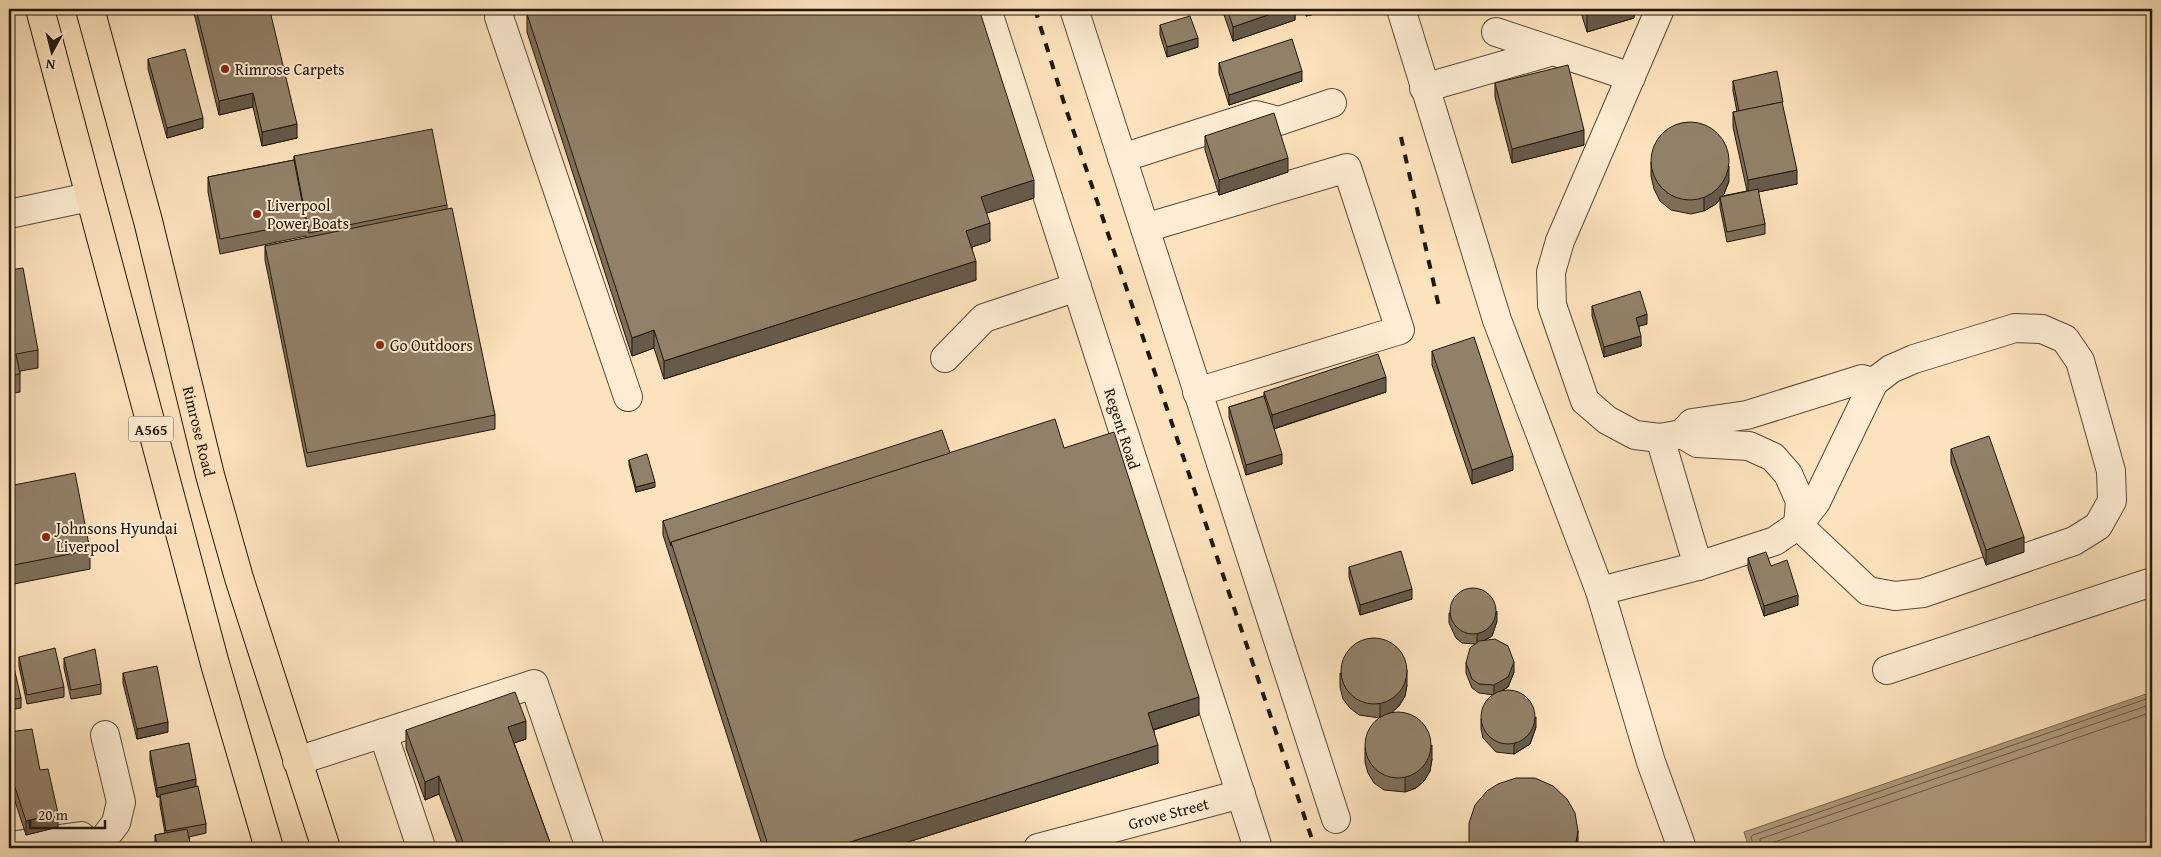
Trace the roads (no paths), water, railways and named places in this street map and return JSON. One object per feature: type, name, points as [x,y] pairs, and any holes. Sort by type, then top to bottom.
[{"type":"highway","name":"A565","points":[[40,9],[215,664],[269,848]]},
{"type":"highway","name":"Rimrose Road","points":[[90,9],[148,221],[210,475],[239,578],[326,848]]},
{"type":"street","points":[[499,9],[498,17],[628,397]]},
{"type":"street","name":"Regent Road","points":[[987,9],[1258,848]]},
{"type":"street","points":[[1074,9],[1336,819]]},
{"type":"street","points":[[1401,9],[1496,320],[1600,591],[1652,762],[1682,848]]},
{"type":"street","points":[[1660,9],[1560,241],[1551,272],[1552,305],[1585,401],[1607,420],[1634,435],[1671,436],[1697,443],[1748,446],[1773,457],[1788,474],[1800,501],[1798,525]]},
{"type":"street","points":[[1496,32],[1631,77]]},
{"type":"street","points":[[1424,88],[1553,51]]},
{"type":"street","points":[[1122,158],[1256,115],[1279,121],[1332,103]]},
{"type":"street","points":[[1145,228],[1347,168],[1400,330],[1197,392]]},
{"type":"street","points":[[9,214],[89,197]]},
{"type":"street","points":[[944,358],[984,318],[1077,287]]},
{"type":"street","points":[[1600,591],[1698,566],[1775,541],[1798,525],[1816,502],[1874,382],[1890,369],[1914,359],[2015,328],[2042,329],[2065,339],[2080,361],[2111,470],[2112,501],[2098,526],[2074,541],[1923,593],[1894,596],[1868,591],[1798,525]]},
{"type":"street","points":[[1671,436],[1692,423],[1747,415],[1862,379],[1874,382]]},
{"type":"street","points":[[1671,436],[1698,566]]},
{"type":"street","points":[[1887,670],[2152,582]]},
{"type":"street","points":[[297,761],[534,684],[590,848]]},
{"type":"street","points":[[383,733],[420,844]]},
{"type":"street","points":[[9,846],[81,836],[96,848],[116,823],[121,802],[105,735]]},
{"type":"street","name":"Grove Street","points":[[1038,848],[1241,794]]},
{"type":"water","points":[[2152,692],[2152,848],[1749,848],[1744,832]]},
{"type":"railway","points":[[1035,9],[1065,106],[1315,848]]},
{"type":"railway","points":[[1401,137],[1439,307]]},
{"type":"place","name":"Rimrose Carpets","points":[[225,69]]},
{"type":"place","name":"Liverpool Power Boats","points":[[257,214]]},
{"type":"place","name":"Go Outdoors","points":[[380,345]]},
{"type":"place","name":"Johnsons Hyundai Liverpool","points":[[46,537]]}]
